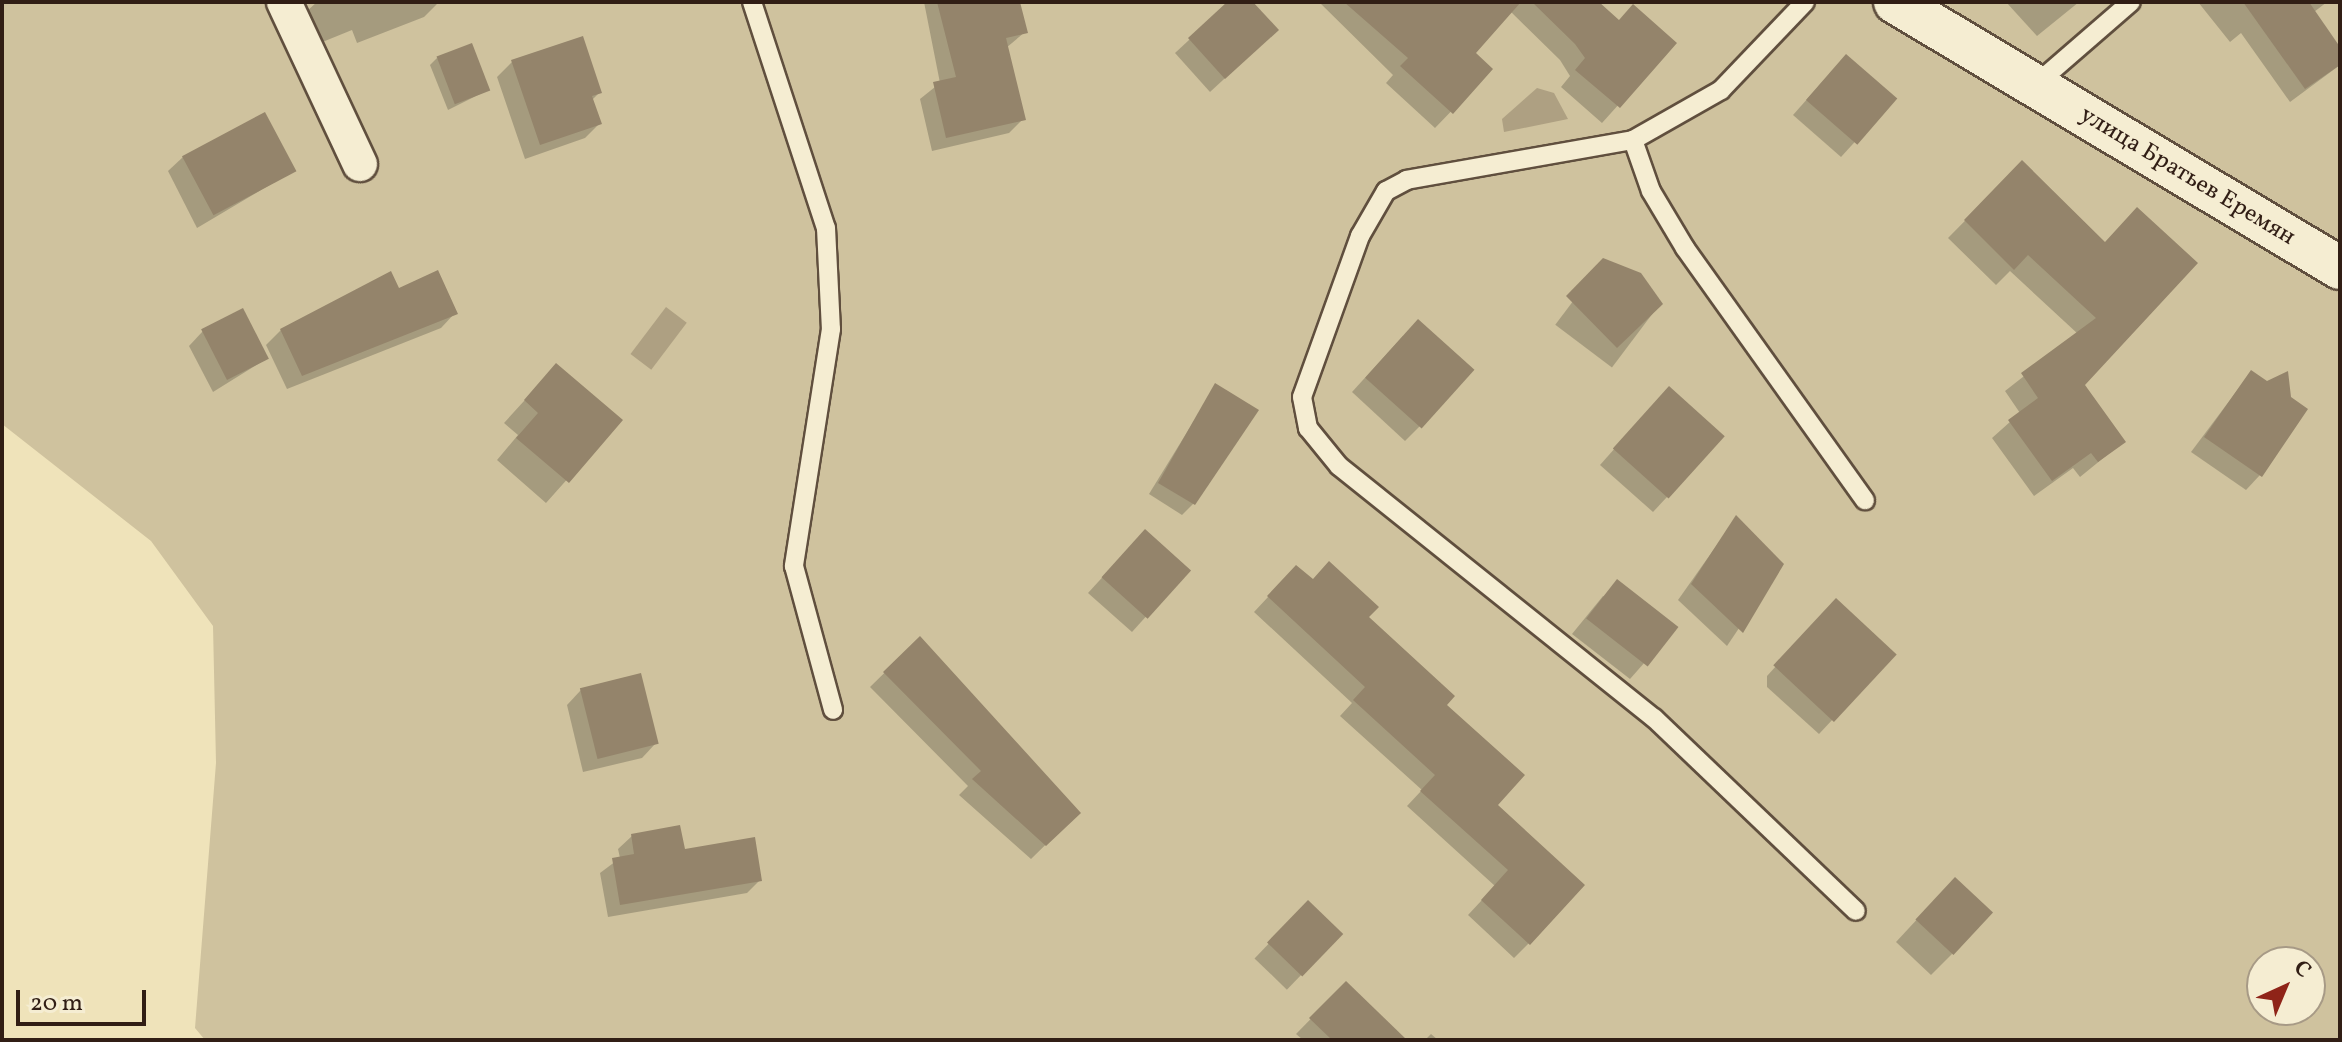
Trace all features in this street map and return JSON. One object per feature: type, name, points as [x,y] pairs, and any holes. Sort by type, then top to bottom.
[{"type":"street","points":[[284,2],[360,164]]},
{"type":"street","name":"улица Братьев Еремян","points":[[1895,2],[2340,268]]},
{"type":"lane","points":[[752,2],[826,228],[831,329],[794,566],[833,710]]},
{"type":"lane","points":[[1805,2],[1721,90],[1633,140],[1407,180],[1386,191],[1360,236],[1302,397],[1308,428],[1339,466],[1654,718],[1856,911]]},
{"type":"lane","points":[[2034,86],[2131,2]]},
{"type":"lane","points":[[1633,140],[1651,191],[1685,248],[1865,500]]},
{"type":"shaded area","points":[[2,2],[2340,2],[2340,1040],[205,1040],[195,1028],[216,763],[213,626],[151,541],[2,424]]},
{"type":"shaded area","points":[[1537,88],[1554,93],[1568,119],[1504,132],[1502,119]]},
{"type":"shaded area","points":[[666,307],[687,323],[651,370],[630,354]]},
{"type":"building","points":[[937,2],[1020,2],[1028,33],[1006,38],[1026,120],[946,138],[933,82],[956,77]]},
{"type":"building","points":[[1227,2],[1253,2],[1279,30],[1225,79],[1188,38]]},
{"type":"building","points":[[1344,2],[1521,2],[1476,53],[1493,69],[1453,114],[1400,66],[1408,58]]},
{"type":"building","points":[[1532,2],[1599,2],[1619,20],[1633,4],[1677,43],[1620,108],[1575,70],[1585,58]]},
{"type":"building","points":[[2243,2],[2309,2],[2340,47],[2340,65],[2305,89]]},
{"type":"building","points":[[583,36],[602,93],[592,96],[602,124],[540,145],[511,60]]},
{"type":"building","points":[[472,43],[490,91],[455,104],[437,57]]},
{"type":"building","points":[[1846,54],[1897,99],[1857,145],[1806,100]]},
{"type":"building","points":[[265,112],[296,171],[213,215],[182,156]]},
{"type":"building","points":[[2022,160],[2105,242],[2137,207],[2198,263],[2085,385],[2126,442],[2098,462],[2091,453],[2052,481],[2008,420],[2038,398],[2021,373],[2096,318],[2028,255],[2014,270],[1964,220]]},
{"type":"building","points":[[1603,258],[1641,273],[1663,304],[1617,348],[1566,296]]},
{"type":"building","points":[[438,270],[458,314],[302,376],[280,329],[391,271],[399,288]]},
{"type":"building","points":[[243,308],[269,359],[227,380],[201,329]]},
{"type":"building","points":[[1418,319],[1474,370],[1422,429],[1365,378]]},
{"type":"building","points":[[556,363],[623,420],[569,483],[516,438],[538,413],[524,400]]},
{"type":"building","points":[[2251,370],[2267,381],[2288,371],[2291,397],[2308,409],[2262,477],[2204,437]]},
{"type":"building","points":[[1215,383],[1259,410],[1195,505],[1158,483]]},
{"type":"building","points":[[1669,386],[1725,436],[1669,499],[1613,448]]},
{"type":"building","points":[[1736,515],[1784,564],[1743,633],[1691,584]]},
{"type":"building","points":[[1145,529],[1191,570],[1148,619],[1102,577]]},
{"type":"building","points":[[1329,561],[1379,607],[1369,617],[1455,696],[1447,705],[1525,775],[1498,805],[1585,885],[1530,945],[1481,900],[1508,870],[1420,791],[1435,775],[1353,700],[1365,687],[1267,596],[1296,565],[1313,579]]},
{"type":"building","points":[[1617,579],[1678,627],[1648,666],[1586,618]]},
{"type":"building","points":[[1836,598],[1897,655],[1834,722],[1773,665]]},
{"type":"building","points":[[920,636],[1081,813],[1046,846],[972,779],[981,771],[883,672]]},
{"type":"building","points":[[641,673],[659,744],[598,759],[580,688]]},
{"type":"building","points":[[680,825],[685,849],[755,837],[762,881],[620,905],[612,858],[634,854],[631,834]]},
{"type":"building","points":[[1955,877],[1993,912],[1953,955],[1915,919]]},
{"type":"building","points":[[1308,900],[1343,934],[1302,976],[1267,942]]},
{"type":"building","points":[[1346,981],[1407,1040],[1332,1040],[1309,1018]]}]
